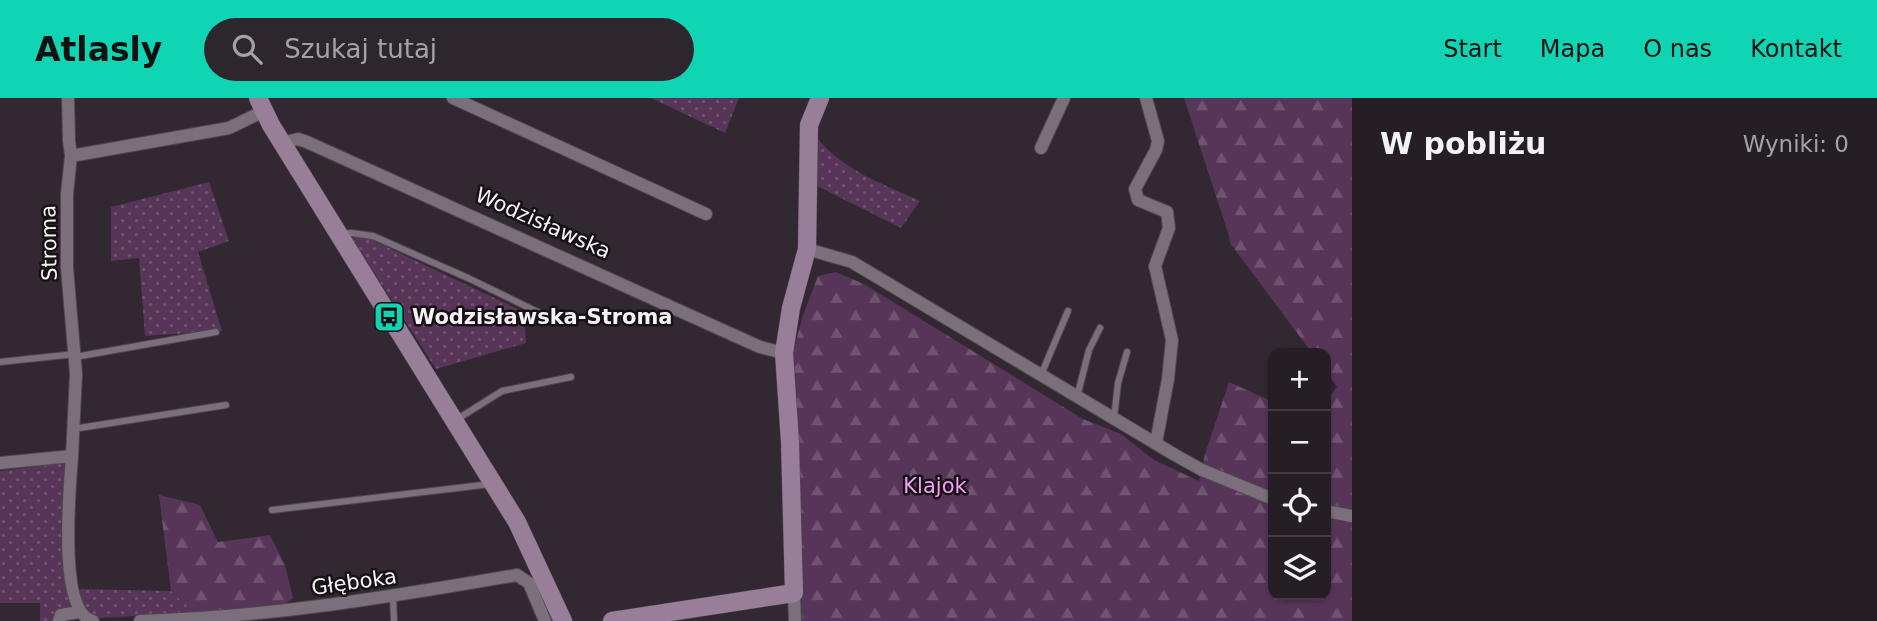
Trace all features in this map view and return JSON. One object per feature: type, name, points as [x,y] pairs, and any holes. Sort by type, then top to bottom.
[{"type":"street","name":"Stroma","points":[[68,98],[71,156],[67,194],[67,268],[76,374],[72,456]]},
{"type":"street","points":[[453,98],[706,214]]},
{"type":"street","points":[[795,621],[790,442],[784,353],[807,249],[809,125],[820,98]]},
{"type":"street","points":[[1041,148],[1064,98]]},
{"type":"street","points":[[1146,98],[1158,141],[1135,189],[1138,200],[1167,212],[1169,228],[1156,266],[1172,340],[1156,443]]},
{"type":"street","points":[[71,156],[229,128],[261,104],[282,143],[517,522],[563,621]]},
{"type":"street","name":"Wodzisławska","points":[[282,143],[298,139],[307,142],[744,340],[784,353]]},
{"type":"street","points":[[807,249],[852,262],[1202,470],[1268,497]]},
{"type":"street","points":[[0,463],[72,456],[68,536],[70,567],[79,612],[87,620],[93,621]]},
{"type":"street","points":[[1331,512],[1352,516]]},
{"type":"street","name":"Głęboka","points":[[140,621],[213,620],[279,613],[517,575],[529,583],[545,621]]},
{"type":"street","points":[[612,621],[794,593]]},
{"type":"street","points":[[59,621],[61,614],[79,612]]},
{"type":"lane","points":[[338,234],[373,236],[546,316]]},
{"type":"lane","points":[[1041,375],[1068,311]]},
{"type":"lane","points":[[1077,397],[1089,350],[1100,328]]},
{"type":"lane","points":[[0,362],[75,356],[216,332]]},
{"type":"lane","points":[[1114,418],[1118,383],[1127,352]]},
{"type":"lane","points":[[454,421],[502,391],[571,377]]},
{"type":"lane","points":[[73,429],[226,405]]},
{"type":"lane","points":[[272,510],[493,484]]},
{"type":"lane","points":[[393,596],[394,621]]},
{"type":"green space","points":[[651,98],[739,98],[725,133]]},
{"type":"green space","name":"Klajok","points":[[1184,98],[1352,98],[1352,621],[802,621],[791,361],[802,318],[818,276],[836,272],[864,284],[1083,419],[1121,434],[1154,460],[1199,481],[1229,382],[1268,400],[1268,600],[1331,600],[1331,395],[1337,387],[1331,378],[1331,348],[1308,348],[1230,243]]},
{"type":"green space","points":[[817,138],[851,168],[920,201],[901,228],[811,183]]},
{"type":"green space","points":[[209,182],[229,241],[198,252],[222,331],[145,336],[139,258],[111,261],[111,207]]},
{"type":"green space","points":[[351,237],[370,239],[524,312],[526,343],[436,369]]},
{"type":"green space","points":[[64,463],[64,536],[71,610],[55,621],[40,621],[40,603],[0,603],[0,471]]},
{"type":"green space","points":[[159,495],[200,505],[218,542],[270,535],[285,565],[293,598],[279,608],[195,613],[171,591]]},
{"type":"green space","points":[[78,589],[171,591],[195,613],[98,618],[80,605]]},
{"type":"place","name":"Wodzisławska-Stroma","points":[[389,317]]}]
